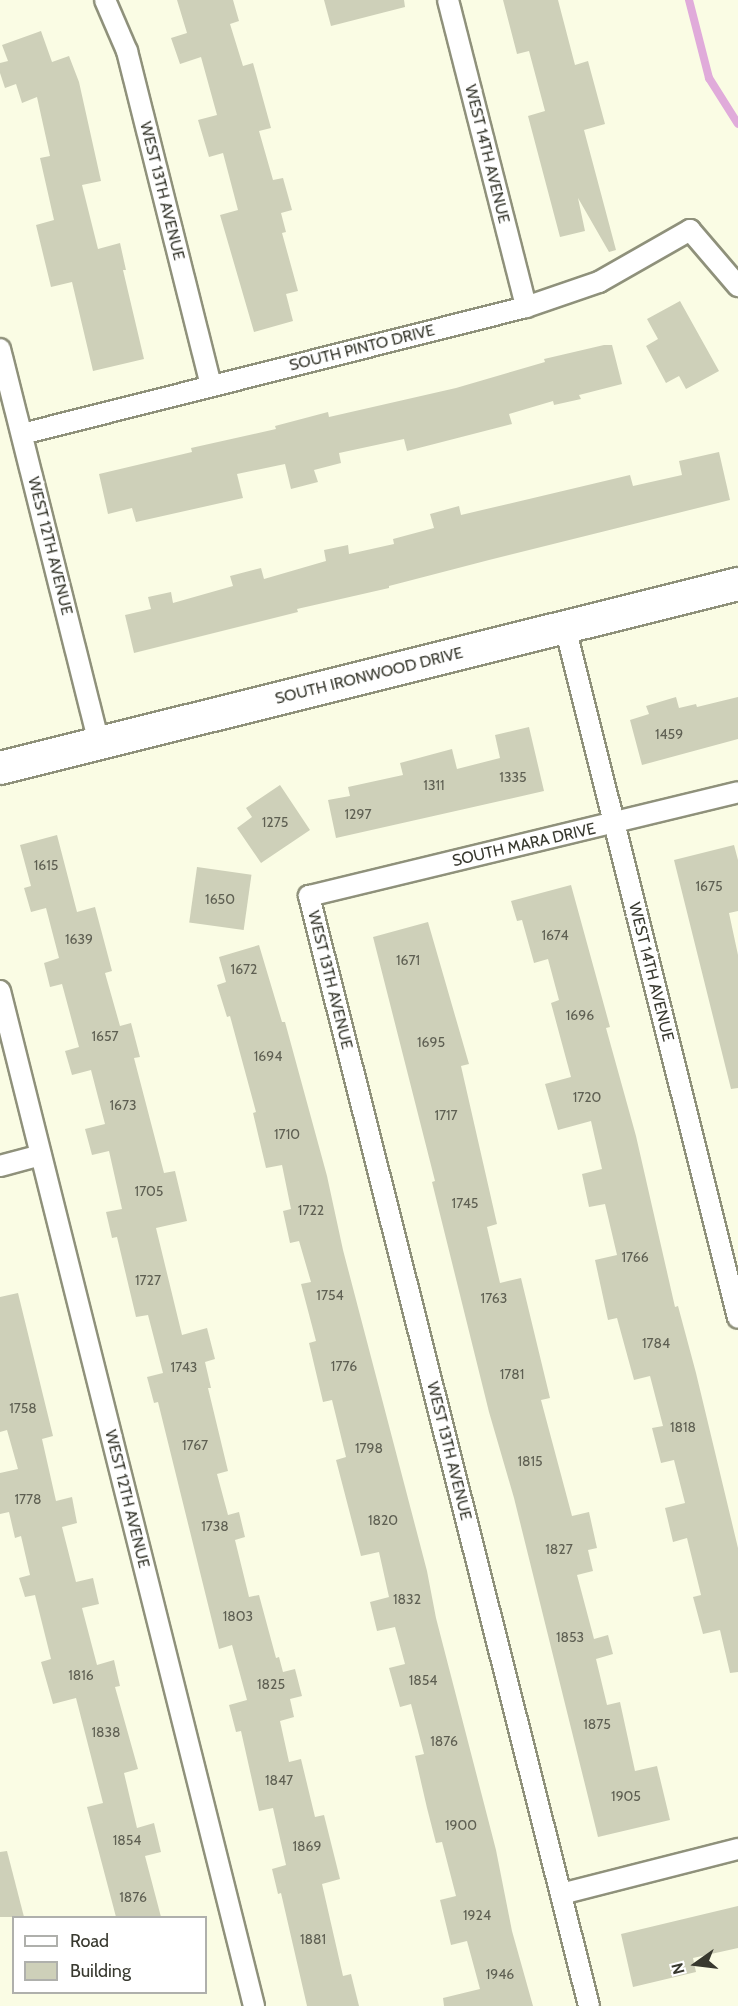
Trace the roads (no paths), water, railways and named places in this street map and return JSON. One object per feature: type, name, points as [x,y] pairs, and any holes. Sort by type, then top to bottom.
[{"type":"main road","name":"SOUTH IRONWOOD DRIVE","points":[[0,768],[738,584]]},
{"type":"street","name":"WEST 13TH AVENUE","points":[[105,0],[127,51],[211,386]]},
{"type":"street","name":"WEST 14TH AVENUE","points":[[448,0],[526,307]]},
{"type":"street","name":"SOUTH PINTO DRIVE","points":[[22,434],[526,307],[599,282],[690,230],[738,286]]},
{"type":"street","name":"WEST 12TH AVENUE","points":[[0,349],[99,743]]},
{"type":"street","name":"WEST 14TH AVENUE","points":[[565,627],[738,1318]]},
{"type":"street","name":"SOUTH MARA DRIVE","points":[[309,896],[738,792]]},
{"type":"street","name":"WEST 13TH AVENUE","points":[[309,896],[589,2006]]},
{"type":"street","name":"WEST 12TH AVENUE","points":[[0,991],[254,2006]]},
{"type":"street","points":[[0,1166],[41,1155]]},
{"type":"street","points":[[561,1894],[738,1849]]},
{"type":"waterway","points":[[689,0],[709,78],[738,124]]}]
